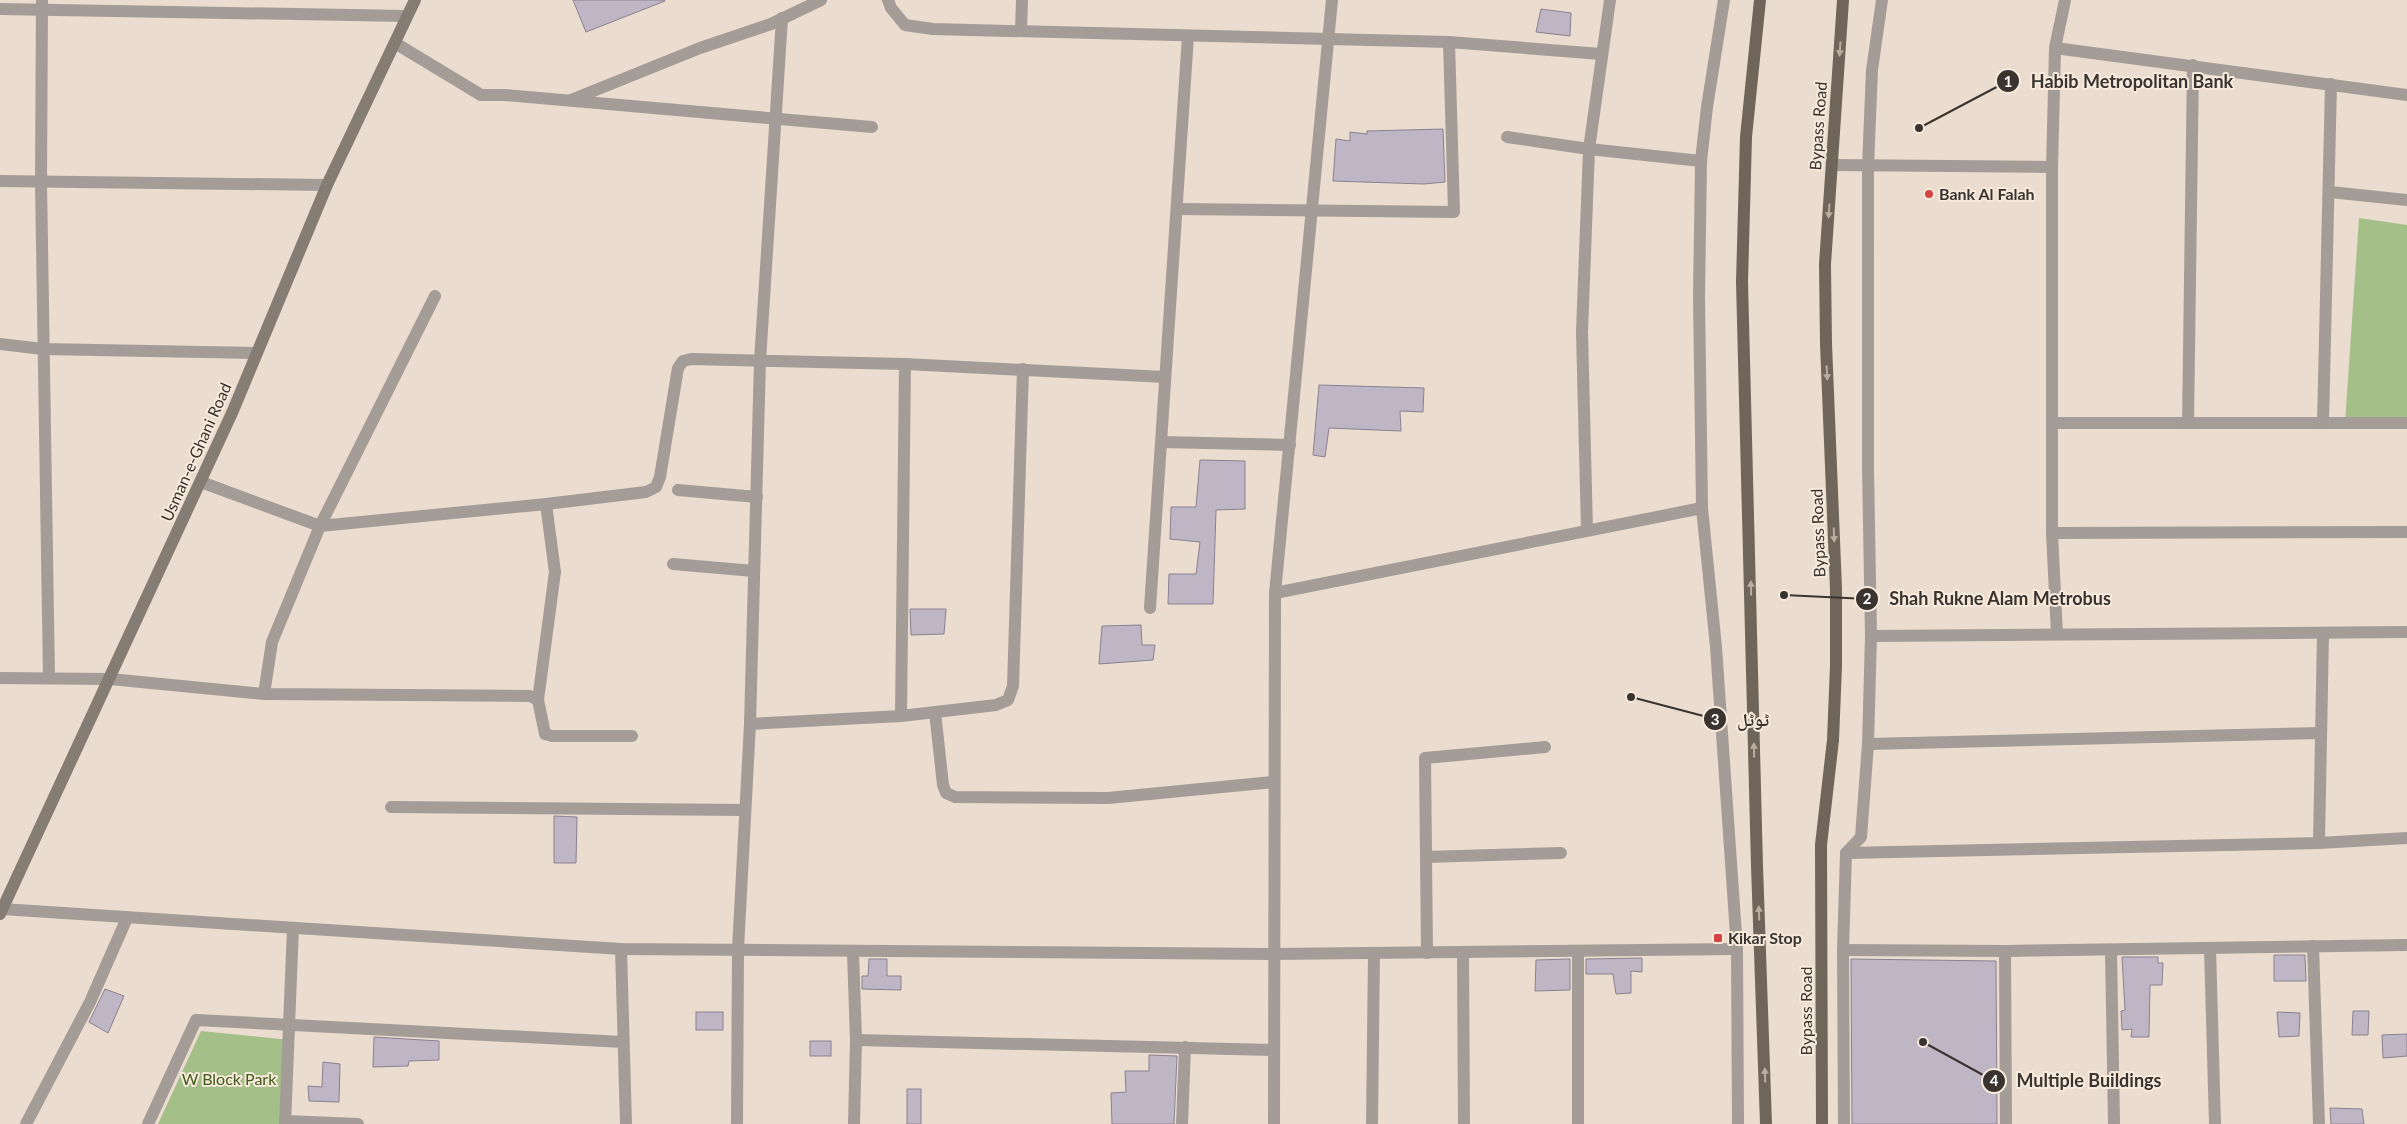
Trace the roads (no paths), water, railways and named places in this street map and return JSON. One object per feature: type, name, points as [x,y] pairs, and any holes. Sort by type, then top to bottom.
[{"type":"main road","name":"Usman-e-Ghani Road","points":[[1,911],[201,482],[327,185],[415,0]]},
{"type":"main road","points":[[1760,0],[1746,137],[1742,282],[1757,866],[1766,1124]]},
{"type":"main road","name":"Bypass Road","points":[[1822,1124],[1821,845],[1833,740],[1836,666],[1836,579],[1825,264],[1843,0]]},
{"type":"street","points":[[569,101],[700,48],[782,18],[821,0]]},
{"type":"street","points":[[888,0],[891,8],[905,24],[932,29],[1449,42],[1601,54]]},
{"type":"street","points":[[1021,31],[1022,0]]},
{"type":"street","points":[[1274,1124],[1273,782],[1275,593],[1332,0]]},
{"type":"street","points":[[1587,530],[1582,332],[1589,149],[1610,0]]},
{"type":"street","points":[[1724,0],[1701,162],[1699,297],[1702,508],[1716,647],[1737,949],[1738,1124]]},
{"type":"street","points":[[1844,1124],[1843,950],[1846,853],[1861,837],[1868,744],[1871,636],[1868,469],[1868,166],[1872,70],[1882,0]]},
{"type":"street","points":[[2057,634],[2052,533],[2052,167],[2056,48],[2065,0]]},
{"type":"street","points":[[0,9],[42,6],[407,16]]},
{"type":"street","points":[[42,6],[41,182],[49,678]]},
{"type":"street","points":[[737,1124],[738,949],[750,724],[760,361],[782,18]]},
{"type":"street","points":[[1150,608],[1188,36]]},
{"type":"street","points":[[1177,209],[1311,212],[1454,212],[1449,42]]},
{"type":"street","points":[[395,43],[481,95],[504,95],[872,127]]},
{"type":"street","points":[[2056,48],[2407,95]]},
{"type":"street","points":[[2188,423],[2193,65]]},
{"type":"street","points":[[2324,423],[2331,84]]},
{"type":"street","points":[[1507,137],[1701,162]]},
{"type":"street","points":[[1832,165],[2052,167]]},
{"type":"street","points":[[0,181],[327,185]]},
{"type":"street","points":[[2330,192],[2407,200]]},
{"type":"street","points":[[264,694],[272,642],[320,526],[435,296]]},
{"type":"street","points":[[0,344],[43,349],[257,353]]},
{"type":"street","points":[[201,482],[320,526],[546,504],[646,492],[656,487],[660,477],[678,368],[683,361],[691,359],[1023,368],[1165,377]]},
{"type":"street","points":[[901,716],[905,364]]},
{"type":"street","points":[[750,724],[901,716],[996,705],[1008,700],[1013,686],[1023,368]]},
{"type":"street","points":[[2052,423],[2407,423]]},
{"type":"street","points":[[1161,442],[1290,445]]},
{"type":"street","points":[[678,490],[757,497]]},
{"type":"street","points":[[546,504],[554,572],[538,700],[545,734],[552,736],[632,736]]},
{"type":"street","points":[[1275,593],[1702,508]]},
{"type":"street","points":[[2052,533],[2407,532]]},
{"type":"street","points":[[673,564],[754,571]]},
{"type":"street","points":[[1871,636],[2407,632]]},
{"type":"street","points":[[2319,842],[2323,634]]},
{"type":"street","points":[[0,678],[110,679],[264,694],[530,696],[538,700]]},
{"type":"street","points":[[935,712],[943,785],[946,793],[955,796],[1108,798],[1273,782]]},
{"type":"street","points":[[1868,744],[2321,734]]},
{"type":"street","points":[[1427,953],[1425,758],[1545,747]]},
{"type":"street","points":[[391,807],[745,810]]},
{"type":"street","points":[[1846,853],[2319,842],[2407,838]]},
{"type":"street","points":[[1426,858],[1561,853]]},
{"type":"street","points":[[1,911],[621,949],[1274,954],[1737,949]]},
{"type":"street","points":[[26,1124],[90,1002],[127,918]]},
{"type":"street","points":[[293,928],[285,1122],[358,1124]]},
{"type":"street","points":[[1843,950],[2005,952],[2407,945]]},
{"type":"street","points":[[2313,946],[2319,1124]]},
{"type":"street","points":[[2210,948],[2215,1124]]},
{"type":"street","points":[[621,949],[626,1124]]},
{"type":"street","points":[[2111,950],[2114,1124]]},
{"type":"street","points":[[1578,951],[1578,1124]]},
{"type":"street","points":[[854,952],[856,1040],[854,1124]]},
{"type":"street","points":[[2005,952],[2006,1124]]},
{"type":"street","points":[[1372,1124],[1374,953]]},
{"type":"street","points":[[1463,953],[1464,1124]]},
{"type":"street","points":[[148,1124],[196,1020],[623,1042]]},
{"type":"street","points":[[856,1040],[1273,1050]]},
{"type":"street","points":[[1182,1124],[1185,1047]]},
{"type":"place","name":"Habib Metropolitan Bank","points":[[1919,128]]},
{"type":"place","name":"Bank Al Falah","points":[[1929,194]]},
{"type":"place","name":"Shah Rukne Alam Metrobus","points":[[1784,595]]},
{"type":"place","name":"ٹوٹل","points":[[1631,697]]},
{"type":"place","name":"Kikar Stop","points":[[1718,938]]},
{"type":"place","name":"Multiple Buildings","points":[[1923,1042]]},
{"type":"park label","name":"W Block Park","points":[[229,1079]]}]
